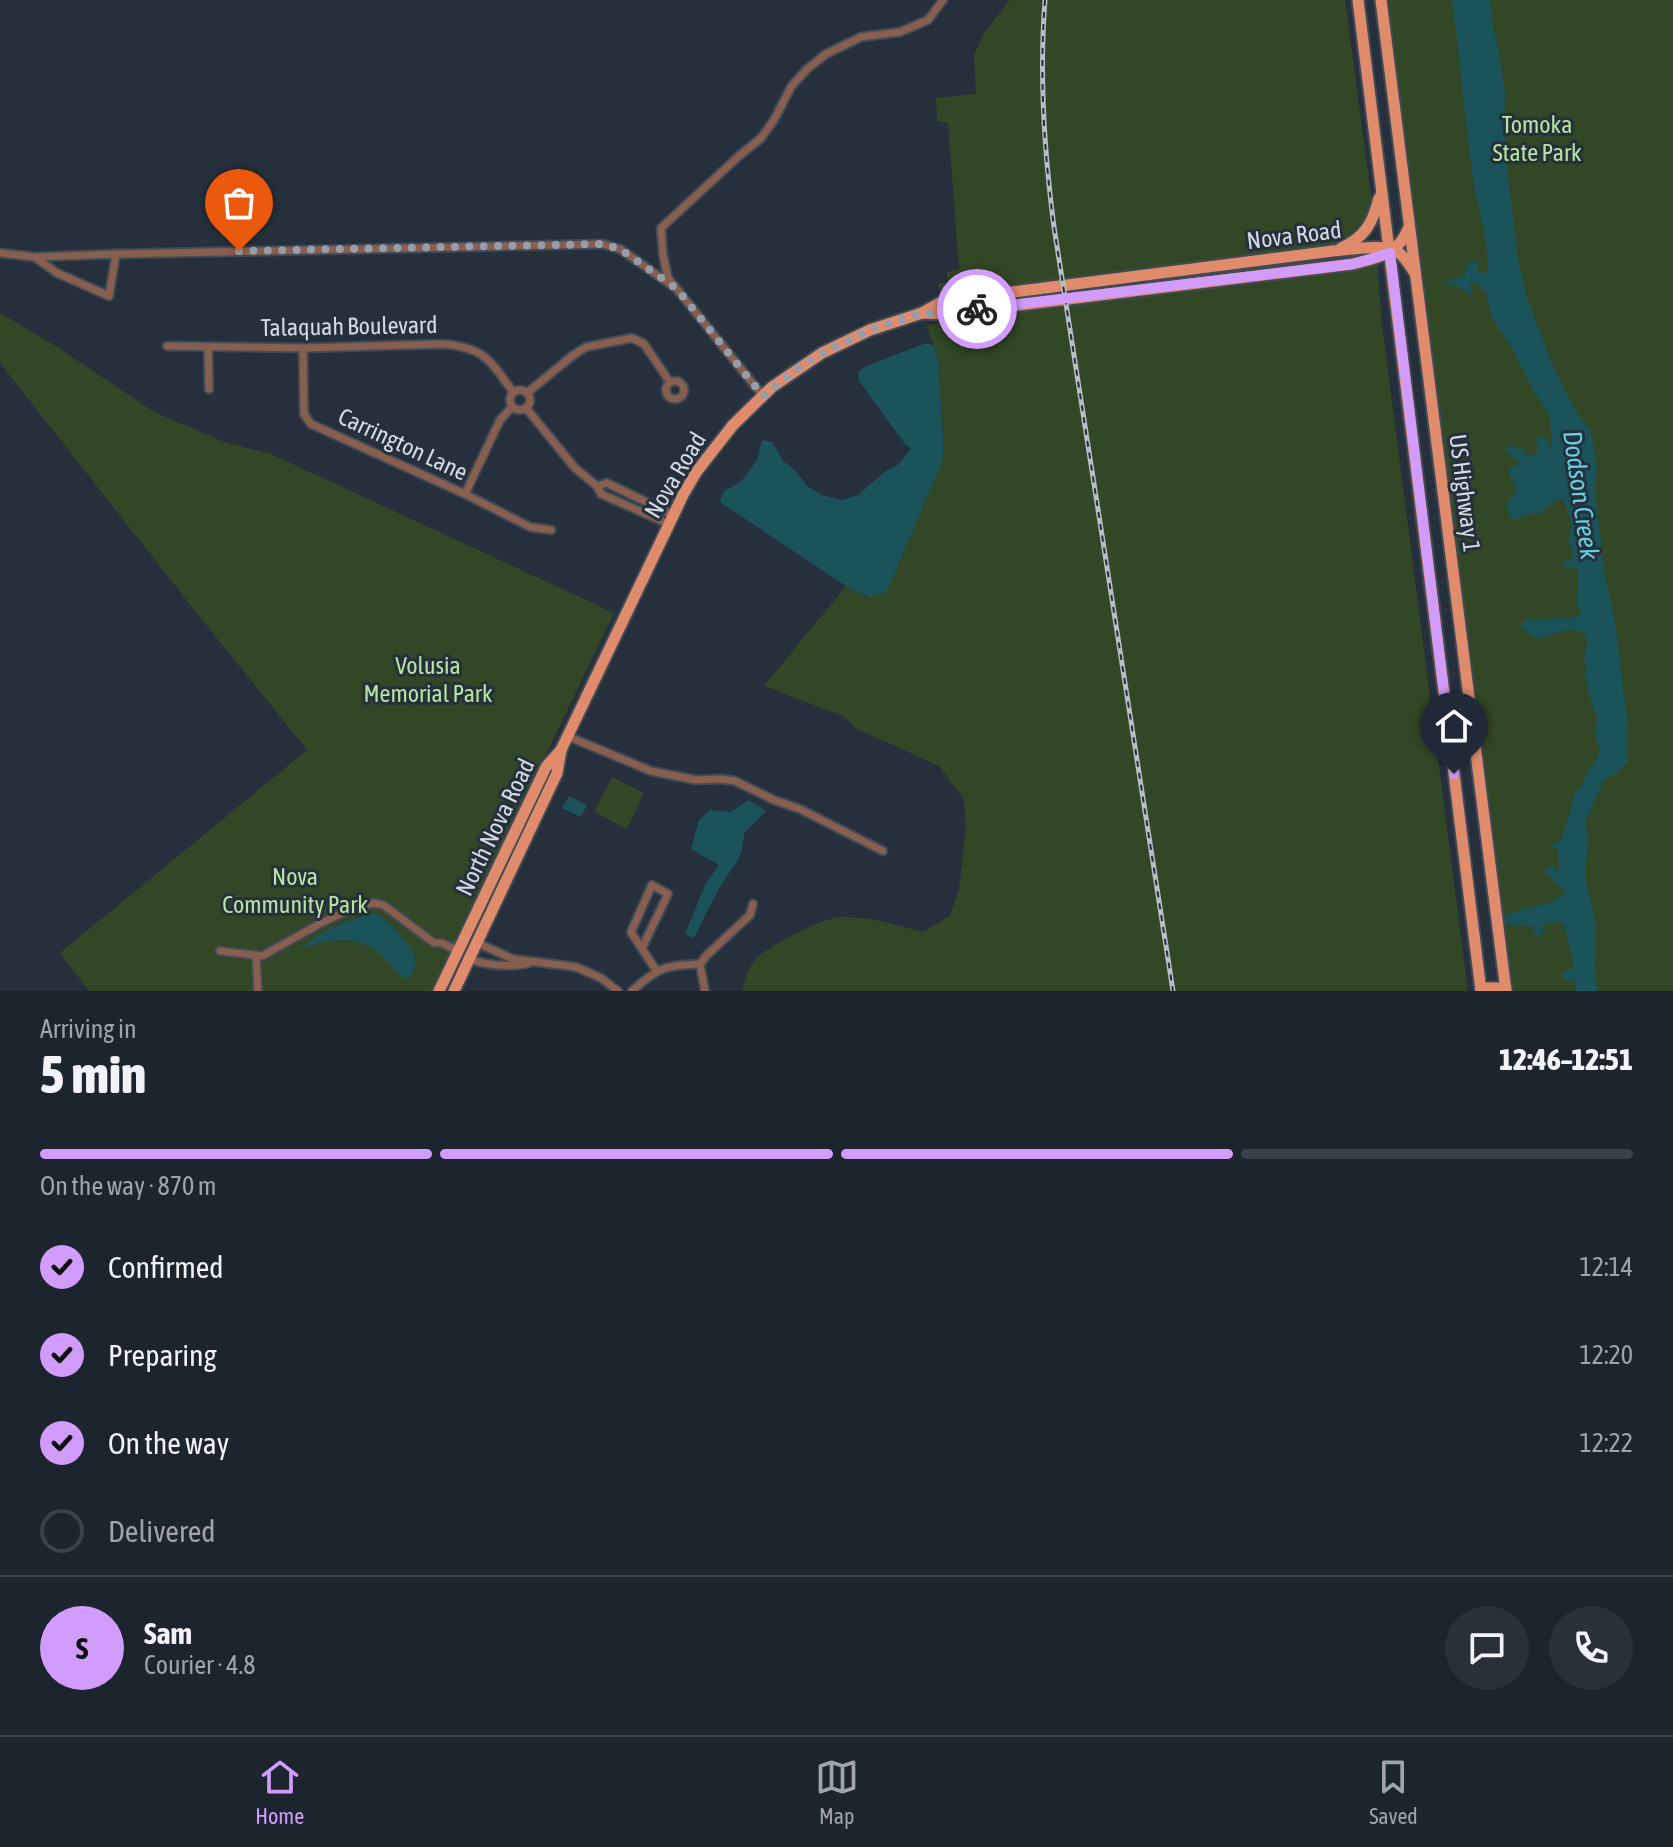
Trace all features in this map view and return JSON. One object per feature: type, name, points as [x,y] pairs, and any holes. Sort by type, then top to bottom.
[{"type":"main road","name":"US Highway 1","points":[[1358,0],[1481,990]]},
{"type":"main road","name":"US Highway 1","points":[[1381,0],[1506,989]]},
{"type":"main road","points":[[1333,251],[1359,239],[1367,230],[1382,190]]},
{"type":"main road","points":[[1409,225],[1407,233],[1391,250],[1404,257],[1415,273]]},
{"type":"main road","name":"Nova Road","points":[[561,750],[697,471],[733,425],[797,369],[843,342],[922,313],[943,301],[1333,251],[1391,250]]},
{"type":"main road","name":"Nova Road","points":[[922,313],[946,314],[1353,264],[1391,250]]},
{"type":"main road","name":"North Nova Road","points":[[439,991],[546,767],[561,750]]},
{"type":"main road","name":"North Nova Road","points":[[454,991],[557,773],[561,750]]},
{"type":"main road","points":[[1481,990],[1506,989]]},
{"type":"street","points":[[763,396],[668,278],[661,228],[761,138],[791,87],[807,69],[826,54],[861,37],[900,32],[928,20],[943,0]]},
{"type":"street","points":[[0,253],[35,257],[603,244],[620,249],[677,289]]},
{"type":"street","points":[[35,257],[57,273],[109,296],[116,254]]},
{"type":"street","points":[[527,393],[586,347],[632,338],[644,344],[670,382]]},
{"type":"street","name":"Talaquah Boulevard","points":[[167,346],[303,348],[464,345],[484,355],[513,392]]},
{"type":"street","points":[[208,347],[209,389]]},
{"type":"street","name":"Carrington Lane","points":[[303,348],[304,414],[311,424],[530,527],[551,530]]},
{"type":"street","points":[[522,389],[530,400],[526,408],[512,407],[509,397],[522,389]]},
{"type":"street","points":[[465,494],[500,420],[512,407]]},
{"type":"street","points":[[526,408],[575,468],[597,486],[601,494],[629,508],[671,519]]},
{"type":"street","points":[[597,486],[607,483],[671,519]]},
{"type":"street","points":[[629,508],[635,497]]},
{"type":"street","points":[[567,736],[651,771],[696,780],[735,781],[800,809],[883,851]]},
{"type":"street","points":[[642,948],[668,894],[652,885],[631,932],[656,970]]},
{"type":"street","points":[[220,951],[256,956],[268,954],[349,910],[373,903],[389,909],[434,943],[442,943],[470,959],[488,965],[517,966],[531,962]]},
{"type":"street","points":[[705,991],[700,964],[750,915],[753,904]]},
{"type":"street","points":[[465,937],[513,959],[576,967],[601,978],[618,991]]},
{"type":"street","points":[[256,956],[258,991]]},
{"type":"street","points":[[632,991],[656,970],[700,964]]},
{"type":"green space","points":[[1010,0],[1345,0],[1373,209],[1357,236],[1333,248],[940,297],[938,284],[948,282],[947,272],[959,269],[948,123],[937,121],[936,98],[976,94],[974,55],[984,33]]},
{"type":"green space","name":"Tomoka State Park","points":[[1381,0],[1673,0],[1673,991],[1506,991]]},
{"type":"green space","points":[[1302,259],[1306,266],[942,310],[941,307]]},
{"type":"green space","points":[[1377,262],[1382,324],[1468,991],[743,991],[747,973],[755,961],[774,945],[798,932],[823,921],[852,917],[923,932],[950,916],[959,888],[966,826],[964,800],[939,766],[855,728],[843,716],[764,686],[846,586],[867,597],[944,457],[938,358],[927,326],[974,314]]},
{"type":"green space","points":[[0,313],[59,348],[154,412],[227,443],[271,454],[614,613],[463,928],[486,940],[462,991],[89,991],[60,953],[307,750],[0,363]]},
{"type":"green space","points":[[612,777],[644,793],[627,829],[594,812]]},
{"type":"water","name":"Dodson Creek","points":[[1452,0],[1490,0],[1505,94],[1506,161],[1518,258],[1526,295],[1553,366],[1574,408],[1591,431],[1597,467],[1595,493],[1605,576],[1615,620],[1628,726],[1628,762],[1604,780],[1585,823],[1588,841],[1585,876],[1596,924],[1597,991],[1576,991],[1576,981],[1565,981],[1563,975],[1574,968],[1562,923],[1542,925],[1544,933],[1538,936],[1534,926],[1515,926],[1500,921],[1510,914],[1548,903],[1565,893],[1544,870],[1551,865],[1556,872],[1559,871],[1558,849],[1552,847],[1555,841],[1561,841],[1573,794],[1580,789],[1600,749],[1595,737],[1597,718],[1584,674],[1587,641],[1583,632],[1568,630],[1537,638],[1520,626],[1529,619],[1577,618],[1581,613],[1576,601],[1577,568],[1567,568],[1561,563],[1572,558],[1573,554],[1568,541],[1572,525],[1564,501],[1557,499],[1541,513],[1517,520],[1511,518],[1506,506],[1516,493],[1509,475],[1510,468],[1520,463],[1506,451],[1507,447],[1524,447],[1525,454],[1534,456],[1538,448],[1535,440],[1542,437],[1548,440],[1549,446],[1552,445],[1550,417],[1498,328],[1486,293],[1477,283],[1470,283],[1472,296],[1458,286],[1443,283],[1465,276],[1464,271],[1471,260],[1479,265],[1481,273],[1487,272]]},
{"type":"water","points":[[926,343],[934,346],[938,358],[944,457],[888,589],[871,596],[857,592],[720,502],[726,490],[742,480],[753,466],[763,440],[772,442],[783,461],[796,471],[807,486],[822,495],[842,500],[858,495],[887,470],[899,464],[911,449],[859,381],[858,373],[864,367]]},
{"type":"water","points":[[569,796],[587,805],[581,817],[562,808]]},
{"type":"water","points":[[749,800],[766,811],[744,833],[739,858],[694,938],[685,934],[706,883],[719,865],[691,849],[699,820],[710,810],[730,812]]},
{"type":"water","points":[[375,913],[410,947],[415,964],[409,978],[403,978],[375,950],[357,942],[328,942],[299,949],[320,934]]},
{"type":"railway","points":[[1045,0],[1042,57],[1044,114],[1054,227],[1173,991]]},
{"type":"way so far","points":[[239,251],[603,244],[620,249],[677,289],[763,396],[821,354],[870,330],[922,313],[946,314],[977,309]]},
{"type":"route","points":[[977,309],[1353,264],[1390,253],[1454,774]]},
{"type":"park label","name":"Volusia Memorial Park","points":[[428,679]]},
{"type":"park label","name":"Nova Community Park","points":[[295,890]]}]
